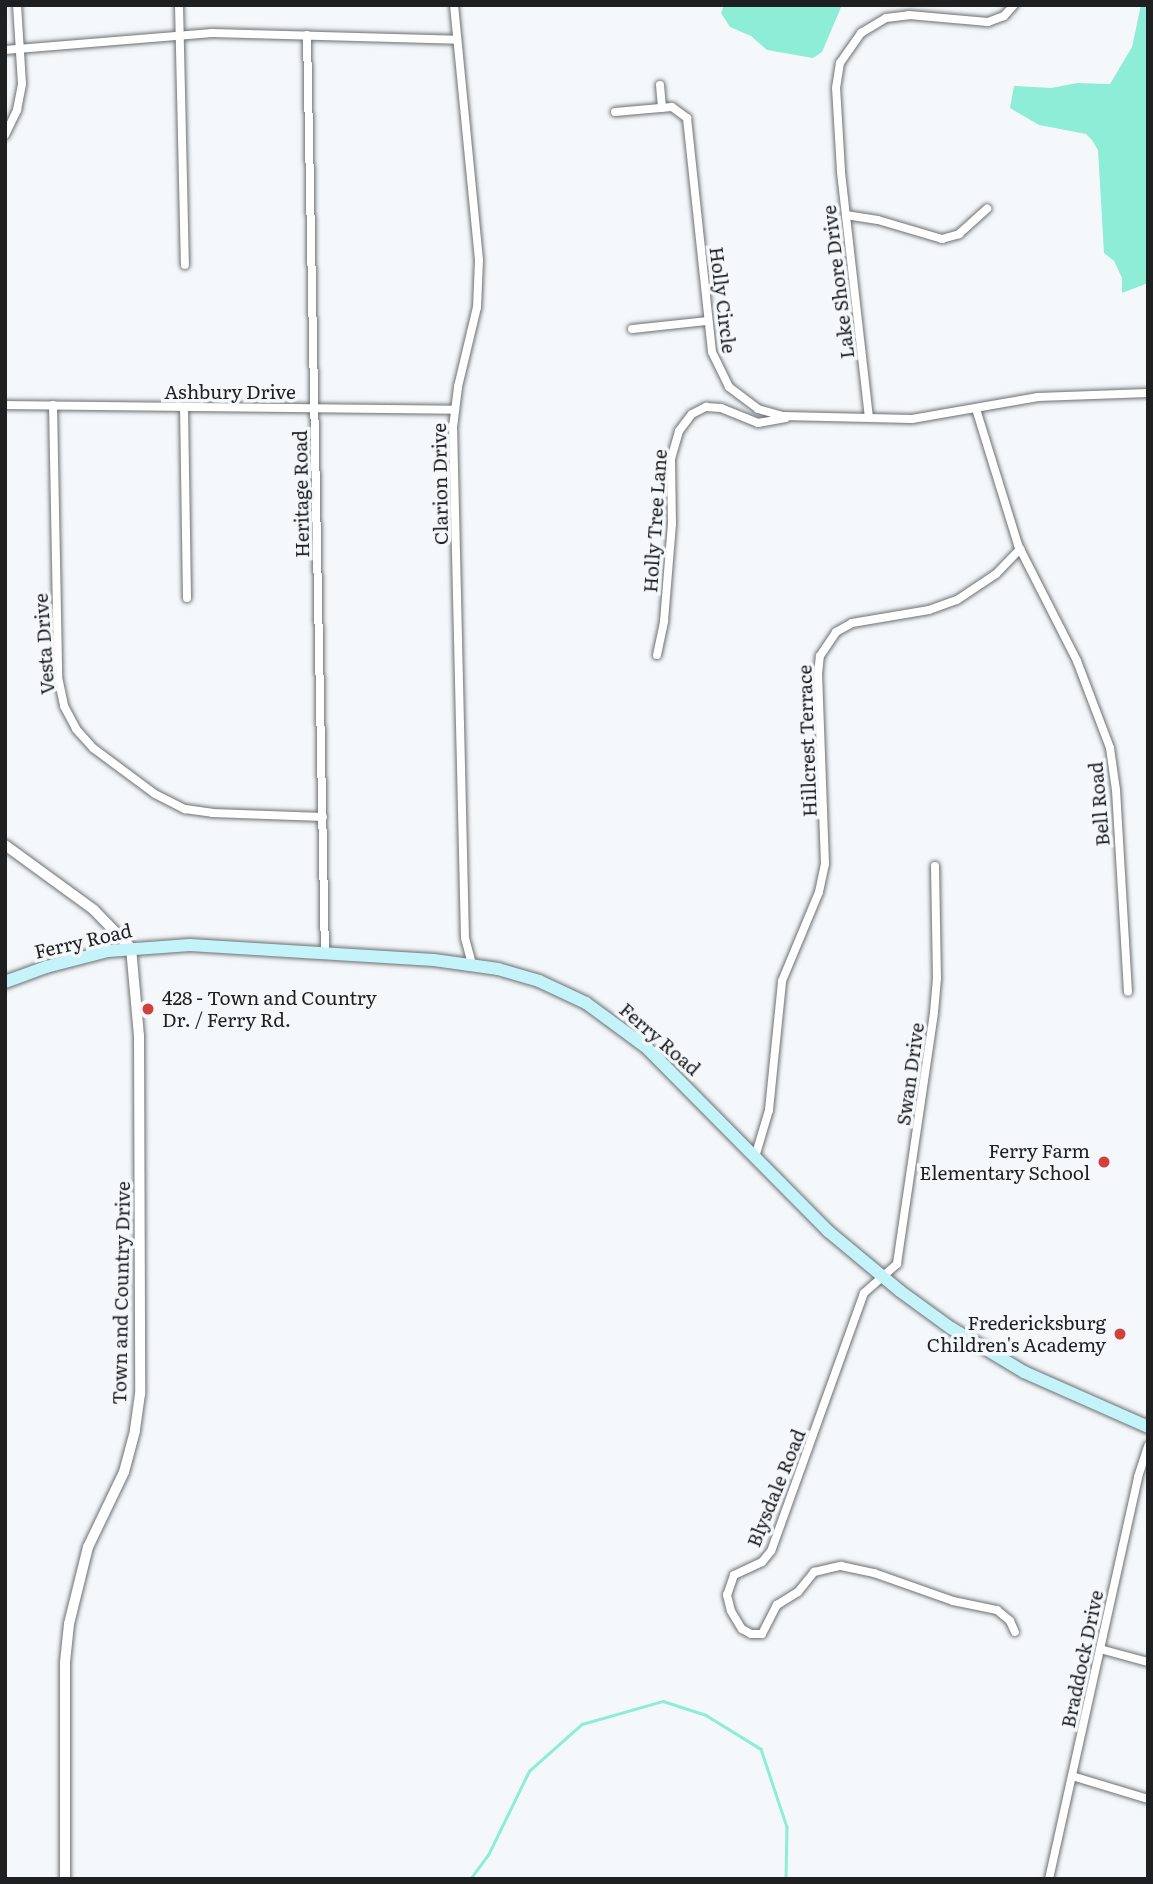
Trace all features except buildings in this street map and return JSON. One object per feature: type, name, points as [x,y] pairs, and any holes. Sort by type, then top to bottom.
[{"type":"main road","name":"Ferry Road","points":[[5,982],[72,959],[131,948],[190,945],[472,964],[539,981],[586,1003],[646,1047],[828,1231],[882,1277],[951,1328],[993,1355],[1085,1401],[1148,1427]]},
{"type":"street","points":[[5,135],[21,97],[17,5]]},
{"type":"street","points":[[179,5],[185,265]]},
{"type":"street","name":"Clarion Drive","points":[[454,5],[477,227],[479,282],[454,411],[465,938],[472,964]]},
{"type":"street","name":"Lake Shore Drive","points":[[869,418],[846,215],[836,88],[840,63],[852,42],[873,24],[899,15],[988,22],[1004,16],[1014,5]]},
{"type":"street","points":[[5,50],[180,35],[307,35],[457,40]]},
{"type":"street","name":"Heritage Road","points":[[307,35],[325,952]]},
{"type":"street","points":[[615,112],[662,108],[660,85]]},
{"type":"street","name":"Holly Circle","points":[[662,108],[678,108],[689,124],[707,321],[716,365],[729,387],[758,409],[792,417],[869,418]]},
{"type":"street","points":[[846,215],[878,220],[942,239],[959,234],[987,209]]},
{"type":"street","points":[[632,329],[707,321]]},
{"type":"street","points":[[869,418],[912,419],[1038,397],[1148,393]]},
{"type":"street","name":"Ashbury Drive","points":[[5,405],[454,411]]},
{"type":"street","name":"Vesta Drive","points":[[53,405],[58,677],[64,706],[76,729],[93,748],[155,794],[185,809],[212,813],[323,817]]},
{"type":"street","points":[[184,407],[187,598]]},
{"type":"street","name":"Holly Tree Lane","points":[[657,655],[664,621],[673,524],[671,459],[679,431],[692,414],[706,407],[721,408],[758,423],[792,417]]},
{"type":"street","points":[[976,409],[1020,549]]},
{"type":"street","name":"Bell Road","points":[[1020,549],[1077,661],[1110,748],[1116,790],[1128,992]]},
{"type":"street","name":"Hillcrest Terrace","points":[[755,1157],[769,1110],[782,981],[819,892],[825,864],[818,674],[820,656],[836,632],[852,623],[929,610],[957,600],[996,575],[1020,549]]},
{"type":"street","points":[[5,845],[94,910],[131,948]]},
{"type":"street","name":"Swan Drive","points":[[882,1277],[893,1270],[900,1253],[934,1013],[937,978],[935,866]]},
{"type":"street","name":"Town and Country Drive","points":[[65,1879],[65,1662],[69,1624],[88,1547],[124,1472],[135,1431],[140,1394],[139,1036],[131,948]]},
{"type":"street","name":"Blysdale Road","points":[[882,1277],[864,1293],[771,1551],[762,1562],[734,1575],[728,1585],[728,1603],[742,1629],[751,1634],[762,1634],[777,1605],[798,1592],[814,1572],[841,1566],[886,1576],[953,1601],[997,1610],[1010,1621],[1015,1632]]},
{"type":"street","name":"Braddock Drive","points":[[1049,1879],[1138,1477],[1148,1446]]},
{"type":"street","points":[[1100,1649],[1148,1662]]},
{"type":"street","points":[[1072,1776],[1148,1799]]},
{"type":"shaded area","points":[[724,5],[842,5],[822,52],[813,58],[767,50],[751,36],[730,27],[721,13]]},
{"type":"shaded area","points":[[1141,5],[1148,5],[1148,283],[1122,293],[1122,278],[1114,261],[1104,253],[1098,150],[1092,140],[1086,134],[1039,125],[1010,108],[1014,86],[1051,88],[1077,83],[1110,84],[1132,47]]},
{"type":"waterway","points":[[471,1878],[488,1855],[529,1771],[582,1724],[663,1701],[706,1715],[761,1749],[787,1827],[786,1879]]},
{"type":"place","name":"428 - Town and Country Dr. / Ferry Rd.","points":[[148,1009]]},
{"type":"place","name":"Ferry Farm Elementary School","points":[[1104,1162]]},
{"type":"place","name":"Fredericksburg Children's Academy","points":[[1120,1334]]}]
